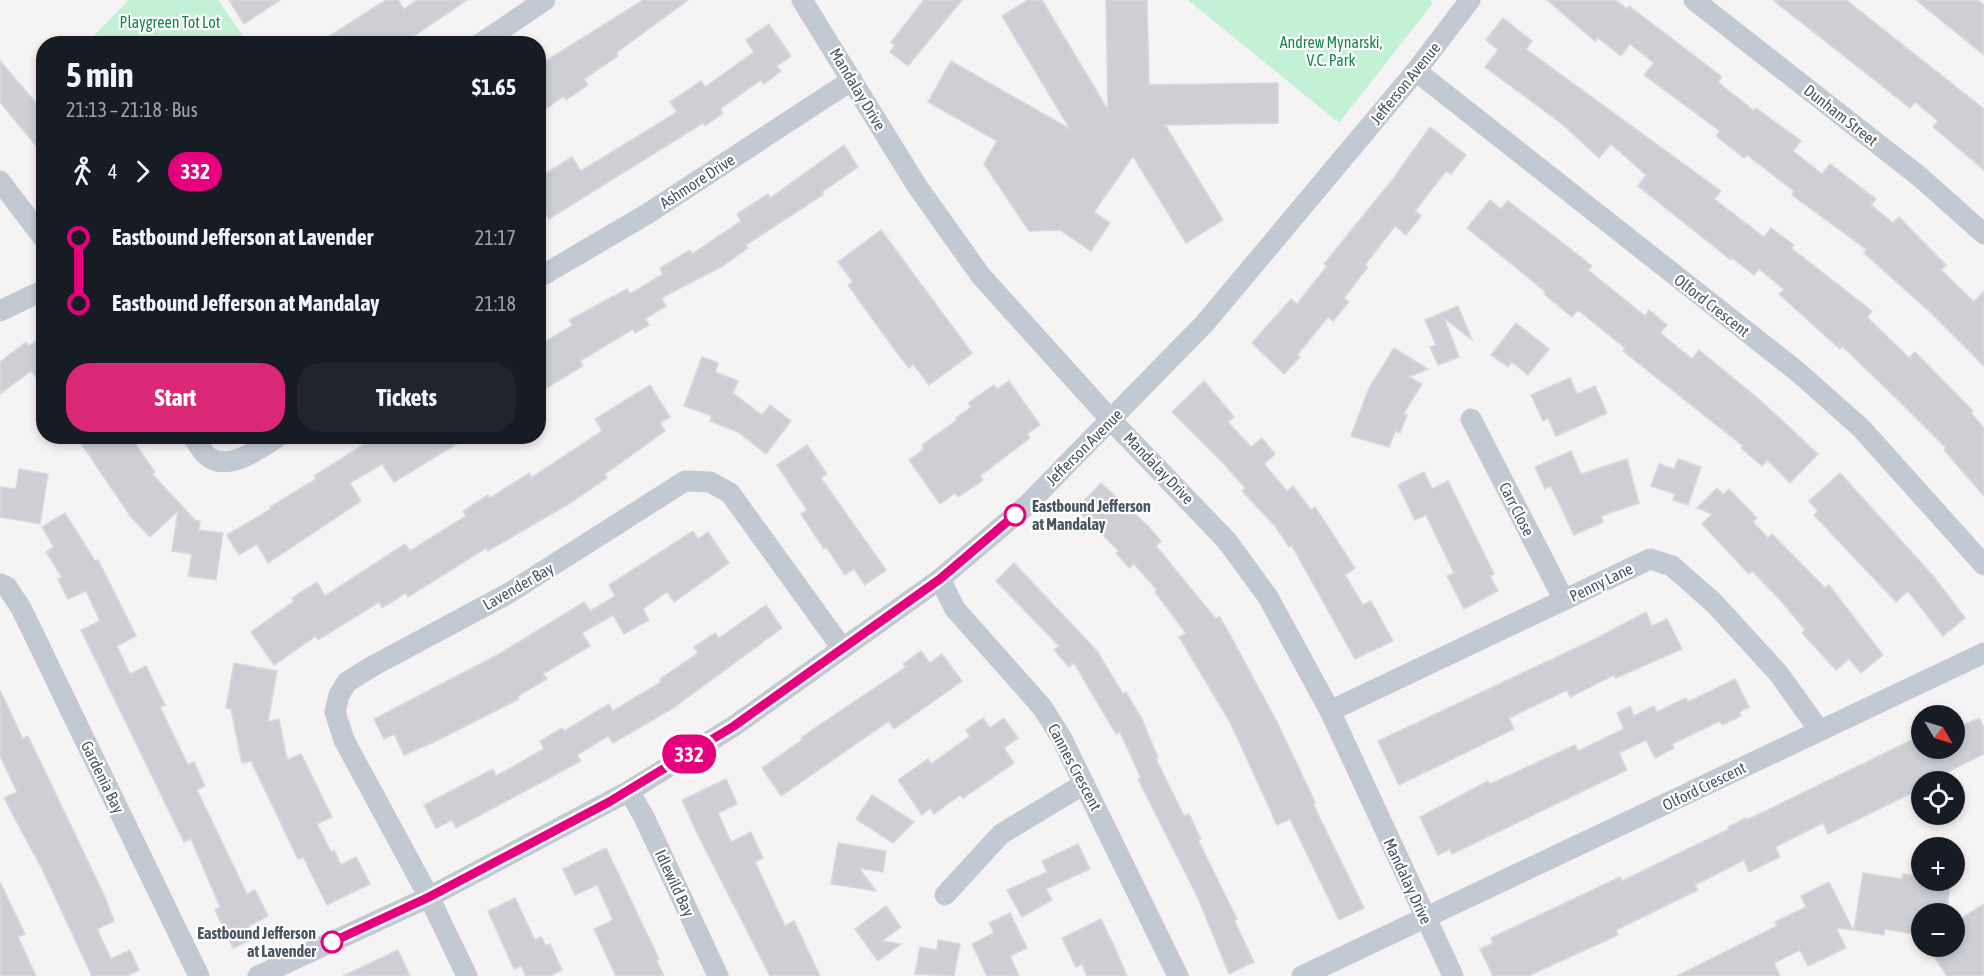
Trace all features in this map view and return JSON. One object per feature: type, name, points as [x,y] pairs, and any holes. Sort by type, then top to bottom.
[{"type":"street","points":[[492,36],[545,0]]},
{"type":"street","name":"Mandalay Drive","points":[[802,0],[949,235],[1003,302],[1227,541],[1268,597],[1330,711],[1453,976]]},
{"type":"street","name":"Jefferson Avenue","points":[[258,976],[429,897],[628,791],[734,726],[940,579],[1028,505],[1205,323],[1416,71],[1470,0]]},
{"type":"street","name":"Dunham Street","points":[[1694,0],[1920,177],[1984,234]]},
{"type":"street","name":"Olford Crescent","points":[[1416,71],[1798,372],[1861,429],[1984,565]]},
{"type":"street","name":"Ashmore Drive","points":[[546,273],[647,214],[852,80]]},
{"type":"street","points":[[0,181],[36,229]]},
{"type":"street","points":[[0,311],[36,294]]},
{"type":"street","name":"Carr Close","points":[[1471,419],[1564,600]]},
{"type":"street","points":[[198,444],[207,457],[226,462],[250,455],[267,444]]},
{"type":"street","name":"Lavender Bay","points":[[429,897],[339,728],[335,712],[339,695],[347,682],[370,667],[509,593],[684,481],[710,482],[730,492],[842,648]]},
{"type":"street","name":"Penny Lane","points":[[1330,711],[1650,559],[1672,566],[1714,603],[1779,674],[1820,730]]},
{"type":"street","name":"Cannes Crescent","points":[[940,579],[955,609],[1042,707],[1061,737],[1178,976]]},
{"type":"street","name":"Gardenia Bay","points":[[0,584],[7,587],[21,608],[199,976]]},
{"type":"street","name":"Olford Crescent","points":[[1425,919],[1984,653]]},
{"type":"street","points":[[945,895],[1001,834],[1084,784]]},
{"type":"street","name":"Idlewild Bay","points":[[628,791],[644,817],[718,976]]},
{"type":"street","points":[[429,897],[467,976]]},
{"type":"street","points":[[1302,976],[1425,919]]},
{"type":"green space","name":"Playgreen Tot Lot","points":[[129,0],[218,0],[243,36],[94,36]]},
{"type":"green space","name":"Andrew Mynarski, V.C. Park","points":[[1188,0],[1430,0],[1433,3],[1339,123]]},
{"type":"building","points":[[229,0],[280,0],[244,24]]},
{"type":"building","points":[[386,0],[398,0],[404,9],[417,0],[467,0],[414,36],[330,36]]},
{"type":"building","points":[[643,0],[688,0],[616,53],[618,56],[584,79],[588,85],[566,100],[564,96],[546,108],[546,61]]},
{"type":"building","points":[[924,0],[962,0],[908,66],[890,52],[895,45],[891,42]]},
{"type":"building","points":[[1028,0],[1042,0],[1108,110],[1106,0],[1147,0],[1149,85],[1278,83],[1278,123],[1165,125],[1223,220],[1186,243],[1133,156],[1094,212],[1110,223],[1091,251],[1060,230],[1029,231],[984,164],[997,141],[928,102],[951,61],[1070,129],[1002,16]]},
{"type":"building","points":[[1547,0],[1615,0],[1627,9],[1629,6],[1722,77],[1718,82],[1754,111],[1756,108],[1801,141],[1793,151],[1822,174],[1830,164],[1876,199],[1871,205],[1893,223],[1899,217],[1946,265],[1941,270],[1974,302],[1984,291],[1984,366],[1929,311],[1864,253],[1867,250],[1792,195],[1794,191],[1747,155],[1744,158],[1716,136],[1720,131],[1644,75],[1654,63],[1630,44],[1621,56],[1598,38],[1595,41]]},
{"type":"building","points":[[1773,0],[1846,0],[1984,109],[1984,170],[1933,127],[1938,121],[1915,102],[1910,108]]},
{"type":"building","points":[[1916,0],[1977,0],[1984,5],[1984,55]]},
{"type":"building","points":[[1503,18],[1532,41],[1526,49],[1721,191],[1714,199],[1764,237],[1771,228],[1794,245],[1791,248],[1872,311],[1867,317],[1909,358],[1915,352],[1973,411],[1971,413],[1984,428],[1984,496],[1944,450],[1946,448],[1897,399],[1842,346],[1840,349],[1779,294],[1784,289],[1759,269],[1754,275],[1732,258],[1731,260],[1638,186],[1646,175],[1611,144],[1599,158],[1562,124],[1485,67],[1498,50],[1486,40]]},
{"type":"building","points":[[769,24],[791,56],[777,66],[781,71],[764,84],[761,80],[720,109],[723,113],[705,126],[703,123],[549,219],[546,215],[546,173],[572,157],[581,171],[677,112],[670,102],[701,81],[705,87],[754,52],[746,40]]},
{"type":"building","points":[[0,61],[36,103],[36,146],[0,102]]},
{"type":"building","points":[[1430,127],[1466,155],[1451,174],[1446,171],[1415,211],[1421,216],[1406,235],[1395,226],[1365,265],[1368,267],[1344,298],[1349,302],[1333,321],[1328,317],[1297,355],[1300,357],[1284,374],[1252,343],[1291,299],[1297,304],[1327,266],[1324,264],[1393,179]]},
{"type":"building","points":[[844,145],[858,167],[822,192],[824,194],[746,245],[748,248],[721,267],[661,298],[666,306],[645,319],[649,325],[635,333],[633,329],[580,361],[583,366],[546,388],[546,341],[573,325],[569,320],[627,289],[630,294],[663,274],[660,268],[690,250],[692,254],[741,221],[737,214],[768,194],[770,198]]},
{"type":"building","points":[[1490,200],[1501,209],[1508,201],[1573,251],[1592,266],[1588,270],[1645,316],[1649,310],[1667,325],[1660,333],[1692,359],[1699,350],[1761,401],[1818,454],[1790,483],[1767,460],[1762,466],[1741,448],[1743,446],[1623,351],[1625,348],[1578,310],[1572,317],[1544,294],[1546,292],[1467,228]]},
{"type":"building","points":[[881,230],[972,353],[929,385],[913,364],[909,368],[892,346],[848,285],[853,282],[838,262]]},
{"type":"building","points":[[1458,306],[1472,340],[1444,318],[1459,357],[1438,365],[1430,347],[1436,345],[1425,320]]},
{"type":"building","points":[[1516,323],[1549,349],[1528,375],[1512,362],[1508,367],[1491,355]]},
{"type":"building","points":[[36,341],[36,378],[31,371],[0,394],[0,362],[26,342],[29,346]]},
{"type":"building","points":[[1394,348],[1428,369],[1409,377],[1422,384],[1403,414],[1407,415],[1400,433],[1395,431],[1389,447],[1351,436],[1369,388]]},
{"type":"building","points":[[702,357],[718,363],[715,372],[738,381],[733,393],[762,415],[770,405],[791,421],[766,454],[738,432],[710,421],[712,416],[684,406]]},
{"type":"building","points":[[1570,378],[1577,394],[1595,386],[1607,413],[1556,436],[1548,418],[1543,421],[1531,395]]},
{"type":"building","points":[[1009,381],[1040,425],[1027,434],[1030,438],[980,476],[983,480],[958,497],[955,493],[940,504],[909,460],[924,449],[922,445],[971,407],[968,403],[994,385],[997,389]]},
{"type":"building","points":[[1204,381],[1234,417],[1228,422],[1251,447],[1262,438],[1275,454],[1264,464],[1287,491],[1293,486],[1311,510],[1315,507],[1355,568],[1345,575],[1363,605],[1371,601],[1393,641],[1355,659],[1292,546],[1289,547],[1275,526],[1242,491],[1245,488],[1225,465],[1172,412]]},
{"type":"building","points":[[650,385],[670,417],[660,423],[665,431],[605,474],[607,478],[567,505],[488,551],[486,548],[408,597],[406,593],[382,608],[379,602],[318,640],[316,636],[274,665],[251,632],[294,601],[292,598],[317,582],[325,596],[405,544],[410,551],[466,516],[463,511],[488,495],[490,498],[529,473],[531,478],[602,431],[595,419]]},
{"type":"building","points":[[81,444],[136,444],[155,472],[152,474],[195,520],[200,521],[199,530],[223,533],[216,580],[188,576],[192,554],[172,551],[178,511],[150,537],[131,517]]},
{"type":"building","points":[[364,444],[457,444],[394,482],[382,464],[350,483],[361,501],[268,563],[257,544],[239,555],[227,535],[316,479],[314,476]]},
{"type":"building","points":[[807,445],[827,474],[821,478],[886,570],[865,585],[854,569],[845,575],[826,547],[824,549],[801,514],[807,510],[777,465]]},
{"type":"building","points":[[1571,451],[1581,474],[1627,459],[1639,503],[1601,516],[1603,522],[1574,535],[1551,486],[1545,489],[1535,467]]},
{"type":"building","points":[[1678,459],[1701,467],[1688,505],[1673,500],[1675,494],[1651,486],[1659,464],[1674,469]]},
{"type":"building","points":[[19,469],[48,474],[40,524],[0,517],[0,487],[16,489]]},
{"type":"building","points":[[1424,472],[1432,489],[1448,481],[1494,574],[1490,576],[1498,591],[1464,609],[1447,576],[1454,573],[1426,515],[1415,520],[1398,485]]},
{"type":"building","points":[[1840,473],[1934,577],[1965,618],[1943,636],[1908,591],[1896,602],[1814,515],[1818,511],[1809,501]]},
{"type":"building","points":[[1101,483],[1148,526],[1161,541],[1156,546],[1216,619],[1219,616],[1277,722],[1315,802],[1313,804],[1364,908],[1339,920],[1290,819],[1277,825],[1231,724],[1179,637],[1186,633],[1155,592],[1157,590],[1134,564],[1129,568],[1116,553],[1119,551],[1076,509]]},
{"type":"building","points":[[1717,488],[1723,495],[1729,489],[1757,518],[1753,522],[1768,538],[1772,534],[1825,588],[1829,585],[1883,655],[1861,673],[1849,659],[1836,670],[1802,633],[1805,630],[1782,602],[1752,571],[1749,574],[1702,524],[1712,514],[1697,508]]},
{"type":"building","points":[[65,513],[95,561],[98,560],[136,636],[117,646],[130,674],[146,666],[165,705],[160,707],[188,765],[194,762],[205,786],[197,790],[247,894],[255,890],[268,916],[249,926],[255,938],[233,948],[215,910],[220,907],[191,839],[184,842],[81,630],[100,621],[86,591],[68,599],[58,579],[62,577],[46,552],[54,547],[42,527]]},
{"type":"building","points":[[693,531],[698,539],[708,532],[729,563],[674,602],[667,592],[643,609],[649,620],[624,634],[613,615],[582,633],[590,646],[543,674],[547,679],[518,696],[519,699],[434,742],[404,755],[394,734],[384,739],[374,719],[501,653],[584,602],[590,611],[615,596],[609,585]]},
{"type":"building","points":[[1014,563],[1097,651],[1123,694],[1126,692],[1142,719],[1158,758],[1156,759],[1184,816],[1189,814],[1201,839],[1198,840],[1237,919],[1234,920],[1254,962],[1229,974],[1198,898],[1138,779],[1141,778],[1120,732],[1116,734],[1074,663],[1069,667],[1054,650],[1059,646],[996,581]]},
{"type":"building","points":[[766,605],[782,628],[673,708],[613,743],[608,736],[577,755],[581,761],[456,828],[452,820],[436,828],[424,805],[493,769],[496,776],[544,749],[540,741],[562,728],[564,731],[609,704],[613,711],[661,682],[660,679],[698,653],[694,647],[715,633],[719,638]]},
{"type":"building","points":[[1646,612],[1652,626],[1667,619],[1682,649],[1616,678],[1614,675],[1570,697],[1567,690],[1509,718],[1514,729],[1399,785],[1378,741],[1597,638]]},
{"type":"building","points":[[921,651],[930,663],[942,654],[962,681],[894,729],[889,721],[781,796],[762,768],[815,728],[906,667],[903,664]]},
{"type":"building","points":[[234,663],[277,671],[268,722],[279,719],[287,760],[301,754],[332,817],[317,824],[331,852],[334,850],[341,865],[356,857],[370,884],[327,905],[303,857],[298,859],[251,761],[242,763],[231,709],[226,708]]},
{"type":"building","points":[[1735,679],[1749,707],[1739,712],[1741,716],[1722,725],[1720,721],[1672,744],[1674,748],[1655,758],[1646,740],[1619,753],[1627,770],[1452,854],[1450,849],[1438,855],[1420,817],[1488,781],[1490,784],[1575,745],[1578,751],[1624,729],[1617,713],[1630,706],[1634,716],[1654,706],[1657,712],[1686,698],[1688,702]]},
{"type":"building","points":[[0,690],[23,739],[28,736],[105,897],[114,921],[97,929],[111,959],[130,950],[139,970],[127,976],[92,976],[42,869],[4,798],[17,792],[0,756]]},
{"type":"building","points":[[983,718],[990,728],[1004,718],[1018,738],[1004,748],[1014,763],[963,798],[960,795],[934,814],[930,808],[922,815],[898,780],[928,759],[931,764],[970,736],[966,730]]},
{"type":"building","points":[[1979,718],[1984,728],[1984,754],[1949,771],[1911,771],[1911,793],[1828,834],[1823,823],[1775,847],[1780,857],[1749,872],[1744,860],[1695,885],[1698,890],[1616,930],[1618,935],[1528,976],[1493,976],[1480,949],[1493,943],[1491,938],[1620,877],[1622,881],[1729,829],[1728,827],[1746,818],[1747,820],[1911,740],[1911,759],[1965,759],[1965,724]]},
{"type":"building","points":[[726,779],[737,804],[718,813],[731,842],[751,832],[763,858],[755,862],[785,926],[794,921],[820,976],[770,976],[698,835],[682,800]]},
{"type":"building","points":[[872,795],[914,822],[893,843],[856,819]]},
{"type":"building","points":[[838,843],[886,851],[883,872],[859,868],[876,891],[831,884]]},
{"type":"building","points":[[1078,844],[1090,869],[1046,889],[1052,900],[1022,917],[1007,890],[1047,872],[1042,861]]},
{"type":"building","points":[[606,848],[659,959],[656,960],[664,976],[616,976],[594,929],[613,920],[597,885],[575,895],[563,869]]},
{"type":"building","points":[[1863,873],[1902,879],[1903,874],[1911,875],[1911,891],[1949,891],[1948,903],[1911,903],[1911,933],[1885,929],[1884,935],[1854,930]]},
{"type":"building","points":[[0,882],[25,934],[18,937],[36,976],[0,976]]},
{"type":"building","points":[[1829,882],[1853,930],[1836,928],[1846,948],[1808,966],[1800,950],[1774,963],[1780,976],[1677,976],[1777,926],[1775,922],[1806,907],[1801,896]]},
{"type":"building","points":[[515,898],[535,940],[541,937],[546,946],[550,944],[562,970],[550,976],[526,976],[521,966],[514,969],[488,911]]},
{"type":"building","points":[[1984,904],[1984,976],[1947,976],[1934,957],[1965,957],[1965,916]]},
{"type":"building","points":[[886,906],[901,927],[882,941],[901,944],[878,961],[855,929]]},
{"type":"building","points":[[1010,913],[1027,948],[1010,956],[1019,976],[987,976],[972,944],[994,933],[989,923]]},
{"type":"building","points":[[1101,919],[1127,976],[1087,976],[1082,964],[1076,967],[1062,938]]},
{"type":"building","points":[[938,940],[960,944],[954,976],[915,974],[920,947],[937,950]]},
{"type":"building","points":[[398,950],[410,976],[343,976]]},
{"type":"bus line","name":"332","points":[[332,942],[429,897],[609,802],[734,726],[940,579],[1015,515]]},
{"type":"place","name":"Eastbound Jefferson at Mandalay","points":[[1015,515]]},
{"type":"place","name":"Eastbound Jefferson at Lavender","points":[[332,942]]}]
